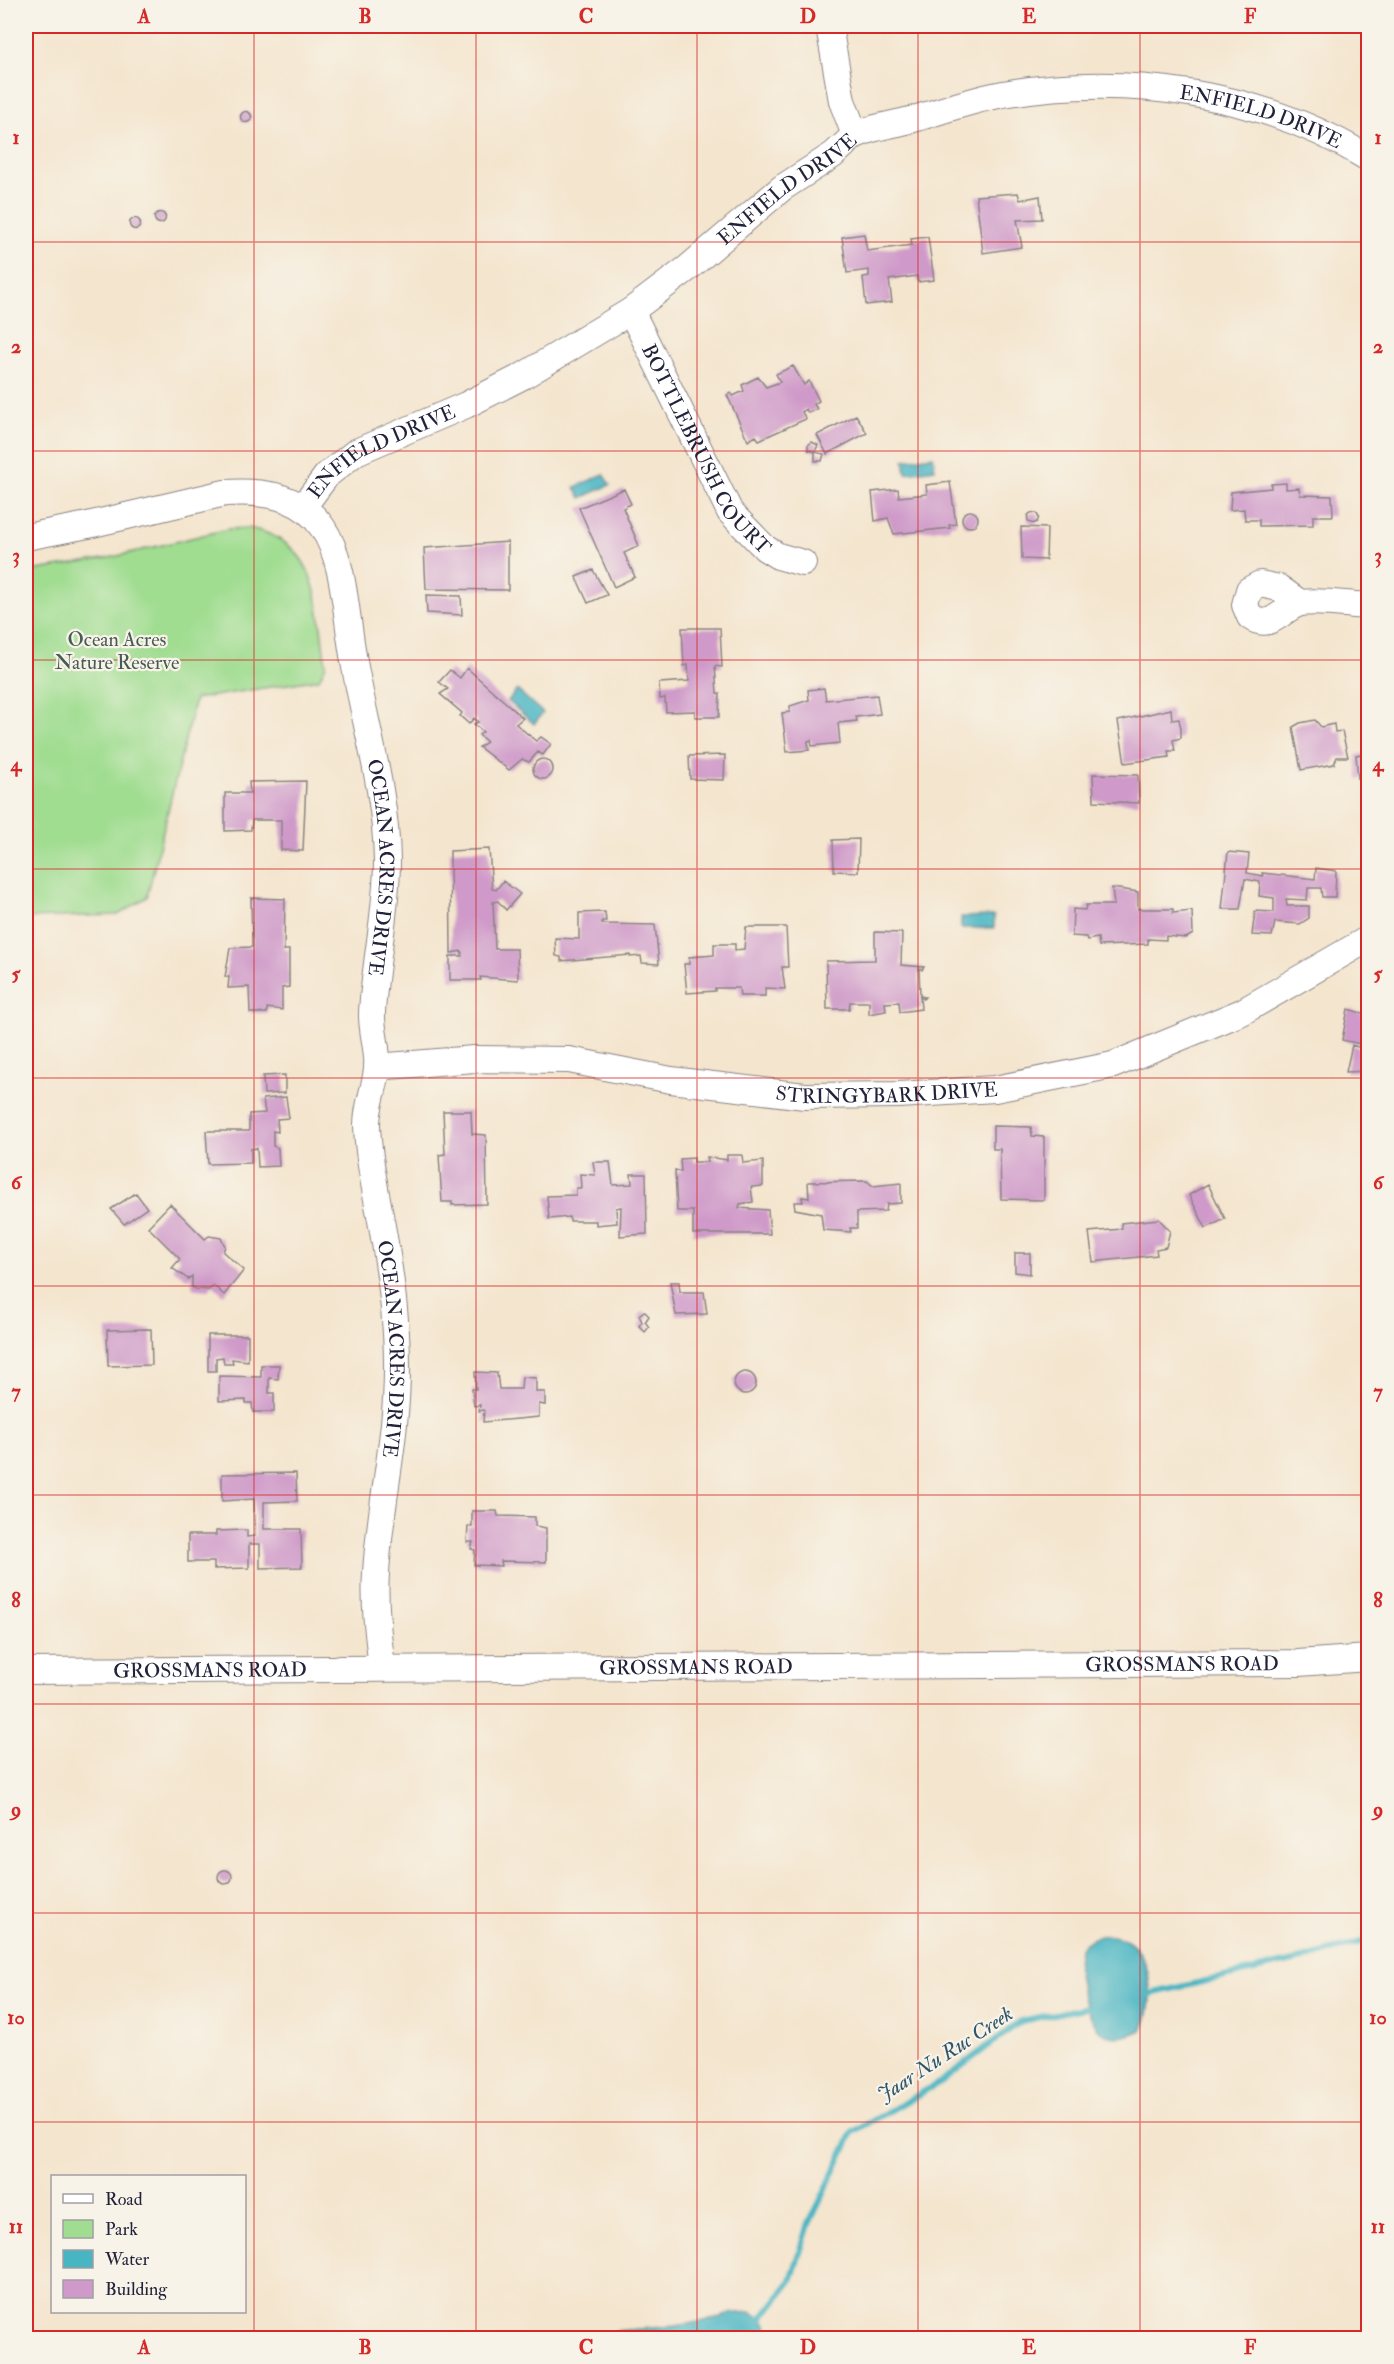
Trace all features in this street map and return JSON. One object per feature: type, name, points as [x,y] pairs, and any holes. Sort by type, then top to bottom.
[{"type":"street","points":[[829,26],[842,101],[855,135]]},
{"type":"street","name":"ENFIELD DRIVE","points":[[303,507],[327,475],[356,452],[466,405],[523,376],[631,311],[688,268],[782,188],[833,155],[855,135],[1001,94],[1064,86],[1147,87],[1193,94],[1283,118],[1322,133],[1368,159]]},
{"type":"street","name":"BOTTLEBRUSH COURT","points":[[631,311],[730,512],[765,548],[778,556],[802,563]]},
{"type":"street","name":"OCEAN ACRES DRIVE","points":[[26,537],[110,521],[225,493],[275,495],[303,507],[326,532],[341,570],[355,666],[386,824],[385,912],[372,1014],[377,1067],[368,1102],[369,1153],[385,1242],[397,1362],[392,1440],[376,1574],[376,1619],[382,1667]]},
{"type":"street","points":[[1300,603],[1368,606]]},
{"type":"street","name":"STRINGYBARK DRIVE","points":[[377,1067],[474,1059],[569,1060],[671,1080],[805,1096],[900,1095],[995,1089],[1113,1065],[1242,1012],[1368,939]]},
{"type":"street","name":"GROSSMANS ROAD","points":[[26,1671],[1298,1663],[1368,1658]]},
{"type":"green space","name":"Ocean Acres Nature Reserve","points":[[249,528],[273,536],[291,547],[303,562],[312,580],[317,599],[326,665],[319,679],[195,699],[147,897],[118,915],[26,918],[26,572],[109,558],[228,529]]},
{"type":"water","points":[[933,456],[935,469],[906,473],[904,460]]},
{"type":"water","points":[[604,474],[610,485],[581,498],[575,487]]},
{"type":"water","points":[[517,690],[543,713],[534,724],[508,701]]},
{"type":"water","points":[[994,916],[994,928],[961,928],[961,917]]},
{"type":"water","points":[[1104,1935],[1122,1938],[1136,1948],[1147,1970],[1150,1995],[1147,2019],[1143,2029],[1123,2036],[1113,2037],[1103,2033],[1097,2027],[1086,2006],[1079,1980],[1080,1949],[1090,1939]]},
{"type":"water","points":[[750,2312],[764,2322],[770,2338],[602,2338],[615,2331],[676,2326],[716,2319],[727,2314]]},
{"type":"building","points":[[246,112],[250,113],[250,121],[246,122],[242,121],[241,117],[242,113]]},
{"type":"building","points":[[1018,193],[1020,200],[1040,196],[1042,219],[1017,220],[1022,247],[983,253],[976,196]]},
{"type":"building","points":[[160,213],[164,214],[164,222],[160,223],[156,222],[155,218],[156,214]]},
{"type":"building","points":[[135,219],[139,220],[139,228],[135,229],[131,228],[130,224],[131,220]]},
{"type":"building","points":[[864,234],[867,251],[912,245],[911,239],[928,237],[934,280],[918,282],[917,276],[889,280],[892,302],[866,305],[863,277],[869,276],[869,270],[847,273],[842,237]]},
{"type":"building","points":[[793,366],[804,385],[809,381],[819,401],[814,404],[817,409],[808,413],[806,409],[802,412],[806,419],[759,440],[756,436],[748,441],[727,395],[731,393],[733,396],[744,391],[742,385],[758,377],[766,387],[780,382],[776,374]]},
{"type":"building","points":[[856,415],[867,433],[827,454],[817,435]]},
{"type":"building","points":[[812,442],[818,445],[815,452],[808,450],[808,445]]},
{"type":"building","points":[[815,452],[824,454],[822,461],[815,461]]},
{"type":"building","points":[[950,482],[956,524],[949,525],[950,528],[894,534],[888,518],[875,521],[872,492],[898,489],[899,497],[927,494],[926,485]]},
{"type":"building","points":[[1286,483],[1286,489],[1299,488],[1300,495],[1332,496],[1333,516],[1313,516],[1313,525],[1259,526],[1259,520],[1245,520],[1244,509],[1230,510],[1231,492],[1271,488],[1271,484]]},
{"type":"building","points":[[624,489],[631,504],[623,508],[639,546],[624,553],[635,577],[614,587],[579,508]]},
{"type":"building","points":[[967,511],[973,511],[978,519],[976,525],[967,527],[962,522],[962,516]]},
{"type":"building","points":[[1033,512],[1039,518],[1033,524],[1027,518]]},
{"type":"building","points":[[1021,527],[1047,528],[1046,560],[1022,559]]},
{"type":"building","points":[[508,542],[508,590],[426,589],[424,548]]},
{"type":"building","points":[[593,570],[607,595],[588,603],[576,577]]},
{"type":"building","points":[[426,595],[461,596],[462,615],[427,613]]},
{"type":"building","points":[[682,628],[720,628],[722,667],[715,666],[717,693],[720,694],[719,717],[695,717],[695,711],[666,712],[665,698],[660,699],[659,683],[689,681],[688,665],[684,666]]},
{"type":"building","points":[[467,668],[523,718],[516,724],[536,741],[541,737],[551,744],[543,755],[538,752],[529,762],[522,759],[509,770],[479,747],[487,742],[479,735],[483,732],[474,724],[478,722],[474,718],[469,724],[460,716],[462,713],[440,694],[448,689],[439,682],[450,670],[460,678]]},
{"type":"building","points":[[824,688],[826,700],[877,695],[880,714],[856,717],[857,721],[838,723],[840,743],[812,746],[811,740],[808,741],[809,750],[787,752],[782,713],[790,712],[790,706],[809,700],[808,690]]},
{"type":"building","points":[[1171,709],[1172,720],[1179,719],[1181,728],[1181,738],[1173,740],[1175,751],[1168,751],[1169,757],[1125,763],[1118,721]]},
{"type":"building","points":[[1315,720],[1321,727],[1334,724],[1335,732],[1342,731],[1348,757],[1337,757],[1334,764],[1301,770],[1293,727]]},
{"type":"building","points":[[1368,753],[1368,778],[1358,779],[1356,755]]},
{"type":"building","points":[[725,755],[724,780],[690,779],[689,756]]},
{"type":"building","points":[[543,759],[550,762],[553,769],[550,776],[543,779],[536,776],[533,769],[536,762]]},
{"type":"building","points":[[1093,774],[1138,775],[1139,803],[1094,801]]},
{"type":"building","points":[[306,781],[303,851],[281,850],[281,820],[252,820],[251,830],[225,831],[225,793],[250,793],[249,782]]},
{"type":"building","points":[[859,839],[858,872],[834,871],[833,840]]},
{"type":"building","points":[[489,849],[492,889],[496,890],[503,881],[520,894],[506,910],[498,901],[493,902],[495,949],[517,949],[518,980],[480,977],[481,980],[450,980],[450,956],[462,956],[462,951],[451,953],[450,851]]},
{"type":"building","points":[[1228,852],[1249,854],[1247,873],[1263,876],[1262,873],[1315,879],[1316,868],[1336,871],[1335,897],[1322,897],[1321,888],[1308,888],[1307,900],[1286,899],[1287,906],[1309,906],[1309,918],[1300,924],[1275,922],[1272,936],[1252,935],[1255,911],[1274,912],[1274,898],[1259,896],[1260,882],[1245,879],[1240,909],[1222,909]]},
{"type":"building","points":[[1112,888],[1138,892],[1138,909],[1173,909],[1173,913],[1192,911],[1193,934],[1186,938],[1166,936],[1166,940],[1148,939],[1148,944],[1099,946],[1098,938],[1087,940],[1086,937],[1072,936],[1073,909],[1085,910],[1086,905],[1114,905]]},
{"type":"building","points":[[251,898],[285,899],[284,950],[289,950],[289,987],[282,988],[282,1010],[267,1008],[267,1013],[250,1013],[249,987],[228,988],[229,977],[225,977],[230,948],[252,947]]},
{"type":"building","points":[[605,912],[606,921],[602,921],[602,924],[655,925],[659,964],[642,963],[641,956],[630,957],[630,955],[561,961],[561,957],[556,956],[555,938],[579,939],[579,913]]},
{"type":"building","points":[[746,927],[786,927],[788,967],[782,967],[785,989],[765,988],[765,996],[740,996],[739,988],[715,988],[715,991],[687,993],[684,964],[689,964],[689,957],[714,955],[714,944],[735,944],[735,950],[744,949]]},
{"type":"building","points":[[875,932],[902,933],[901,965],[924,967],[922,970],[919,968],[920,996],[925,997],[923,999],[920,997],[921,1009],[900,1012],[899,1002],[885,1003],[886,1011],[869,1014],[869,1002],[850,1002],[849,1009],[827,1009],[826,961],[875,960]]},
{"type":"building","points":[[1348,1009],[1368,1015],[1368,1071],[1346,1072],[1352,1045],[1361,1048],[1361,1044],[1342,1040]]},
{"type":"building","points":[[285,1075],[285,1093],[264,1094],[263,1076]]},
{"type":"building","points":[[286,1097],[289,1118],[277,1119],[278,1132],[273,1131],[273,1146],[278,1148],[279,1166],[258,1167],[257,1148],[251,1149],[251,1163],[208,1164],[206,1131],[249,1131],[249,1114],[265,1113],[263,1099]]},
{"type":"building","points":[[443,1111],[471,1111],[472,1134],[486,1135],[487,1204],[452,1205],[452,1202],[442,1202],[439,1155],[445,1154]]},
{"type":"building","points":[[993,1126],[1031,1127],[1032,1136],[1044,1137],[1044,1200],[1001,1199],[1000,1149],[993,1149]]},
{"type":"building","points":[[727,1155],[742,1155],[743,1163],[763,1161],[763,1186],[751,1187],[753,1202],[740,1204],[739,1208],[768,1210],[770,1234],[693,1234],[693,1211],[677,1211],[675,1171],[681,1172],[680,1159],[694,1158],[694,1162],[708,1162],[707,1157],[727,1160]]},
{"type":"building","points":[[593,1162],[610,1162],[613,1185],[632,1184],[631,1174],[646,1174],[647,1234],[620,1236],[621,1207],[616,1208],[617,1223],[596,1225],[596,1221],[570,1221],[569,1217],[549,1219],[547,1196],[576,1195],[576,1188],[581,1188],[580,1174],[595,1175]]},
{"type":"building","points":[[867,1181],[873,1186],[901,1183],[901,1203],[887,1204],[886,1211],[857,1212],[857,1228],[850,1228],[851,1232],[823,1230],[821,1214],[795,1209],[794,1202],[803,1202],[802,1197],[809,1198],[808,1182]]},
{"type":"building","points":[[1208,1184],[1225,1219],[1206,1228],[1189,1195]]},
{"type":"building","points":[[136,1193],[147,1208],[124,1224],[111,1209]]},
{"type":"building","points":[[170,1204],[205,1239],[209,1236],[221,1238],[225,1246],[223,1252],[244,1270],[224,1295],[213,1285],[209,1290],[192,1287],[192,1276],[188,1279],[172,1268],[180,1259],[148,1227]]},
{"type":"building","points":[[1159,1219],[1170,1231],[1166,1247],[1156,1249],[1157,1255],[1093,1262],[1089,1232],[1122,1229],[1121,1223]]},
{"type":"building","points":[[1015,1253],[1030,1253],[1030,1274],[1015,1272]]},
{"type":"building","points":[[670,1282],[679,1282],[680,1292],[704,1292],[707,1314],[676,1315]]},
{"type":"building","points":[[644,1311],[649,1316],[645,1322],[649,1327],[645,1332],[639,1326],[642,1322],[639,1315]]},
{"type":"building","points":[[151,1329],[152,1365],[108,1366],[107,1330]]},
{"type":"building","points":[[208,1335],[248,1335],[248,1361],[232,1359],[233,1364],[224,1364],[223,1357],[216,1358],[216,1371],[208,1371]]},
{"type":"building","points":[[261,1365],[279,1365],[278,1379],[269,1378],[269,1393],[274,1393],[274,1412],[253,1412],[252,1403],[246,1403],[246,1400],[219,1401],[219,1376],[261,1377]]},
{"type":"building","points":[[475,1372],[497,1373],[499,1389],[521,1389],[522,1377],[536,1378],[536,1392],[545,1392],[545,1405],[539,1404],[539,1417],[483,1422],[484,1410],[479,1411],[480,1405],[474,1406],[472,1389],[476,1389]]},
{"type":"building","points":[[745,1372],[753,1375],[756,1383],[753,1391],[745,1394],[737,1391],[734,1383],[737,1375]]},
{"type":"building","points":[[296,1473],[297,1501],[264,1502],[264,1529],[301,1529],[302,1567],[260,1568],[260,1544],[249,1544],[249,1568],[214,1569],[214,1562],[188,1562],[188,1535],[216,1535],[216,1531],[247,1530],[247,1537],[255,1536],[254,1499],[222,1501],[222,1474]]},
{"type":"building","points":[[472,1511],[497,1511],[498,1516],[535,1517],[535,1526],[546,1528],[546,1562],[501,1561],[502,1566],[474,1565],[475,1550],[471,1549],[473,1542],[467,1542],[468,1526],[472,1526]]},
{"type":"building","points":[[225,1870],[230,1872],[232,1877],[230,1882],[225,1884],[220,1882],[218,1877],[220,1872]]},
{"type":"waterway","name":"Jaar Nu Ruc Creek","points":[[1141,1996],[1307,1958],[1368,1940]]},
{"type":"waterway","name":"Jaar Nu Ruc Creek","points":[[758,2323],[791,2281],[809,2224],[853,2132],[942,2081],[1021,2021],[1093,2006]]}]
